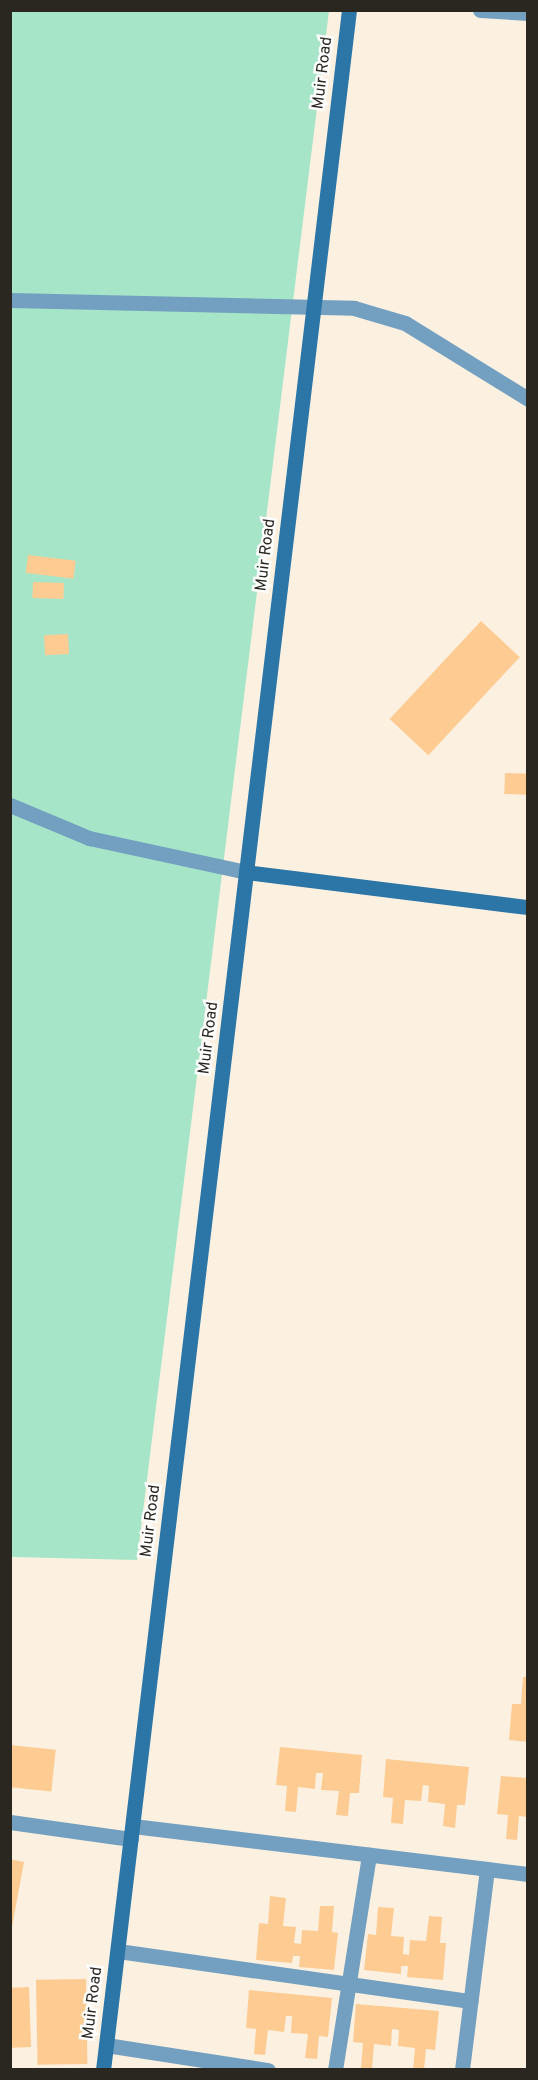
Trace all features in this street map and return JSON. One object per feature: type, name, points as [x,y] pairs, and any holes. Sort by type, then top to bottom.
[{"type":"main road","name":"Muir Road","points":[[103,2070],[349,10]]},
{"type":"main road","points":[[246,872],[528,907]]},
{"type":"street","points":[[480,10],[528,13]]},
{"type":"street","points":[[10,300],[354,308],[405,322],[528,399]]},
{"type":"street","points":[[10,805],[88,838],[246,872]]},
{"type":"street","points":[[10,1822],[369,1855],[528,1874]]},
{"type":"street","points":[[335,2070],[369,1855]]},
{"type":"street","points":[[462,2070],[487,1869]]},
{"type":"street","points":[[118,1951],[470,2001]]},
{"type":"street","points":[[106,2045],[268,2070]]},
{"type":"green space","points":[[11,11],[329,11],[137,1560],[11,1557]]},
{"type":"building","points":[[28,555],[76,561],[73,579],[26,573]]},
{"type":"building","points":[[33,582],[64,583],[63,599],[32,598]]},
{"type":"building","points":[[481,621],[520,657],[428,755],[390,719]]},
{"type":"building","points":[[68,634],[69,654],[45,655],[44,635]]},
{"type":"building","points":[[505,773],[528,774],[527,795],[504,794]]},
{"type":"building","points":[[523,1677],[528,1677],[528,1742],[509,1740],[512,1704],[521,1704]]},
{"type":"building","points":[[10,1745],[56,1750],[51,1792],[10,1787]]},
{"type":"building","points":[[280,1747],[362,1755],[359,1793],[350,1793],[348,1816],[336,1815],[339,1791],[321,1790],[323,1773],[316,1773],[315,1789],[298,1787],[296,1812],[285,1811],[287,1786],[276,1785]]},
{"type":"building","points":[[386,1759],[469,1767],[465,1805],[457,1805],[455,1828],[443,1826],[445,1804],[428,1802],[429,1786],[423,1785],[421,1801],[405,1800],[403,1824],[391,1823],[393,1798],[383,1797]]},
{"type":"building","points":[[501,1776],[528,1778],[528,1817],[519,1816],[517,1840],[506,1839],[508,1815],[497,1814]]},
{"type":"building","points":[[10,1859],[24,1862],[12,1927],[10,1927]]},
{"type":"building","points":[[270,1896],[286,1898],[283,1926],[296,1927],[294,1943],[301,1944],[302,1930],[318,1931],[320,1906],[334,1906],[332,1932],[338,1933],[334,1970],[299,1967],[300,1956],[293,1956],[292,1963],[256,1960],[259,1923],[268,1924]]},
{"type":"building","points":[[378,1907],[394,1908],[391,1936],[404,1937],[403,1954],[409,1955],[410,1940],[426,1941],[429,1916],[442,1917],[440,1943],[446,1943],[443,1980],[407,1977],[408,1966],[401,1966],[401,1974],[364,1970],[368,1934],[376,1935]]},
{"type":"building","points":[[86,1979],[87,2064],[37,2065],[36,1980]]},
{"type":"building","points":[[29,1987],[31,2047],[12,2048],[10,1988]]},
{"type":"building","points":[[249,1990],[332,1998],[328,2037],[319,2036],[317,2059],[305,2058],[308,2034],[291,2033],[292,2016],[286,2016],[284,2032],[268,2030],[265,2055],[254,2054],[256,2029],[246,2028]]},
{"type":"building","points":[[356,2004],[439,2011],[435,2050],[426,2049],[424,2070],[413,2070],[415,2048],[398,2046],[399,2030],[392,2029],[391,2046],[374,2044],[372,2069],[361,2068],[363,2043],[353,2042]]}]
